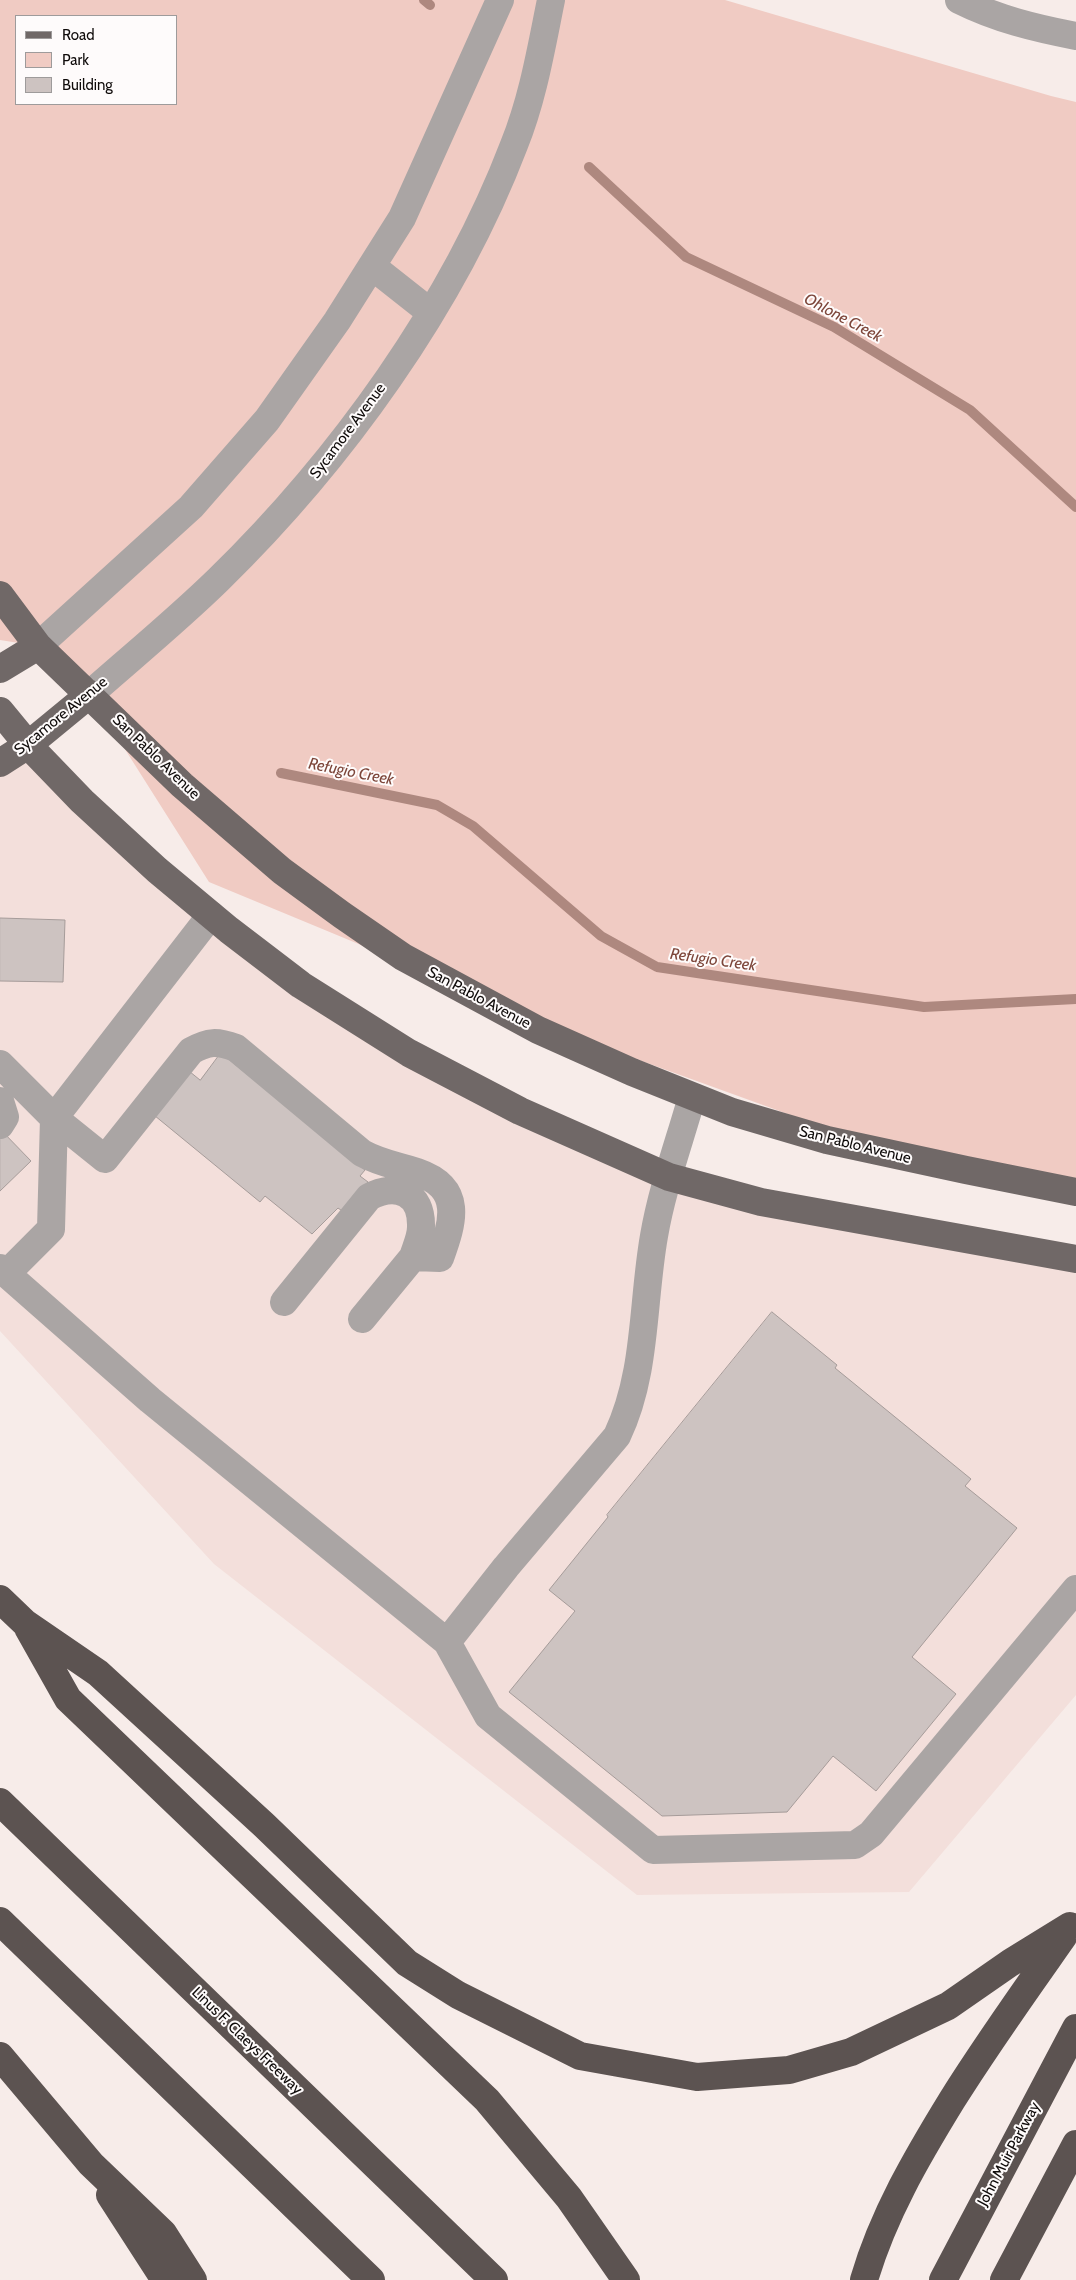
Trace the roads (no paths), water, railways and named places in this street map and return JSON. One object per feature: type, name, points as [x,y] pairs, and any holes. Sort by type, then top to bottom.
[{"type":"highway","points":[[0,1600],[25,1623],[98,1673],[264,1825],[407,1963],[458,1995],[580,2056],[697,2077],[789,2070],[851,2052],[948,2006],[1073,1922]]},
{"type":"highway","points":[[25,1623],[68,1698],[487,2100],[568,2198],[626,2280]]},
{"type":"highway","name":"Linus F. Claeys Freeway","points":[[0,1802],[492,2278]]},
{"type":"highway","points":[[0,1921],[371,2280]]},
{"type":"highway","points":[[866,2274],[899,2191],[924,2145],[993,2036],[1073,1922]]},
{"type":"highway","name":"John Muir Parkway","points":[[943,2280],[1076,2028]]},
{"type":"highway","points":[[0,2056],[91,2164],[163,2233],[193,2280]]},
{"type":"highway","points":[[1004,2280],[1076,2144]]},
{"type":"highway","points":[[91,2164],[140,2245],[164,2280]]},
{"type":"main road","name":"San Pablo Avenue","points":[[0,595],[38,646],[90,694],[182,785],[282,871],[403,957],[538,1030],[692,1097],[732,1112],[828,1140],[1076,1192]]},
{"type":"main road","points":[[0,670],[38,646]]},
{"type":"main road","name":"Sycamore Avenue","points":[[0,763],[28,745],[90,694]]},
{"type":"main road","points":[[0,711],[28,745],[82,801],[156,870],[301,985],[409,1053],[520,1111],[669,1176],[760,1202],[1076,1259]]},
{"type":"street","points":[[38,646],[191,507],[267,420],[373,267],[402,218],[500,0]]},
{"type":"street","name":"Sycamore Avenue","points":[[90,694],[218,581],[332,456],[372,402],[430,312],[457,265],[515,145],[533,89],[551,0]]},
{"type":"street","points":[[959,0],[995,16],[1028,26],[1076,36]]},
{"type":"street","points":[[373,267],[430,312]]},
{"type":"street","points":[[211,915],[54,1118],[51,1229],[3,1271],[150,1400],[447,1642],[488,1716],[653,1850],[855,1845],[871,1834],[1076,1589]]},
{"type":"street","points":[[0,1064],[54,1118],[105,1159],[191,1051],[205,1043],[222,1043],[236,1048],[362,1153],[378,1162],[434,1179],[448,1193],[453,1214],[449,1233],[440,1258],[413,1257]]},
{"type":"street","points":[[447,1642],[506,1568],[617,1436],[637,1380],[654,1236],[692,1097]]},
{"type":"street","points":[[0,1101],[6,1117],[0,1125]]},
{"type":"street","points":[[284,1302],[369,1197],[381,1191],[393,1189],[404,1193],[415,1201],[420,1214],[421,1229],[413,1257],[362,1320]]},
{"type":"waterway","name":"Ohlone Creek","points":[[424,0],[430,5]]},
{"type":"waterway","name":"Ohlone Creek","points":[[589,167],[686,257],[834,327],[970,410],[1076,507]]},
{"type":"waterway","name":"Refugio Creek","points":[[281,773],[437,805],[473,826],[601,936],[657,967],[924,1007],[1076,999]]}]
